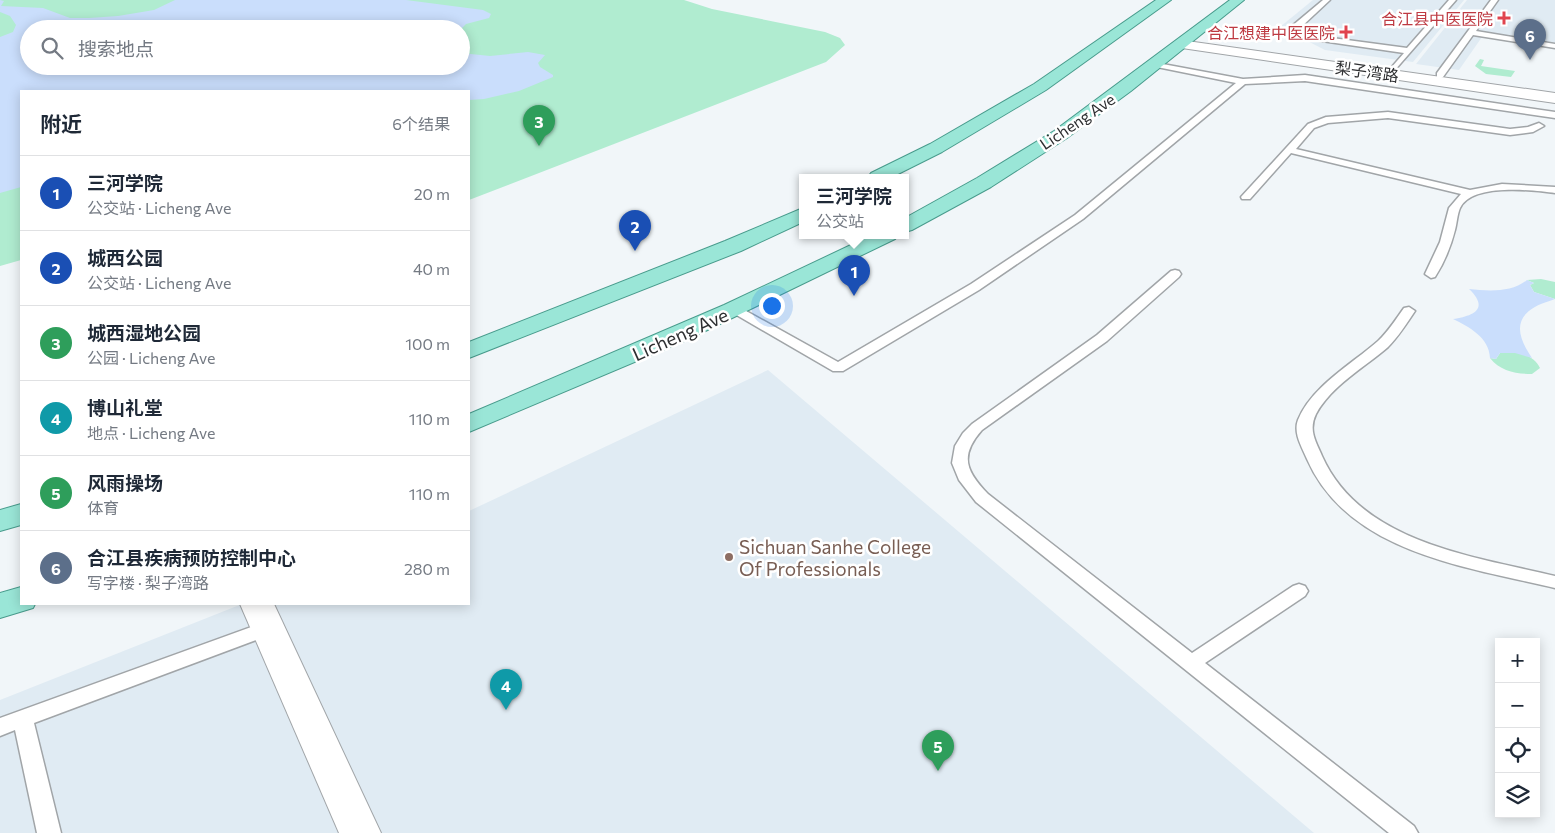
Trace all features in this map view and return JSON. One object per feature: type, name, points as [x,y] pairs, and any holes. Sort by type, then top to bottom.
[{"type":"main road","points":[[884,174],[936,148],[1040,87],[1165,0]]},
{"type":"main road","name":"Licheng Ave","points":[[909,224],[1006,169],[1107,102],[1238,0]]},
{"type":"main road","points":[[470,351],[733,246],[799,216]]},
{"type":"main road","name":"Licheng Ave","points":[[470,424],[799,281],[880,239]]},
{"type":"main road","points":[[0,521],[20,514]]},
{"type":"main road","points":[[0,606],[20,599]]},
{"type":"street","name":"梨子湾路","points":[[1183,41],[1555,91]]},
{"type":"street","name":"梨子湾路","points":[[1183,41],[1547,97]]},
{"type":"street","points":[[262,616],[360,833]]},
{"type":"lane","points":[[1328,0],[1295,28],[1315,38],[1409,51]]},
{"type":"lane","points":[[1394,69],[1453,0]]},
{"type":"lane","points":[[1440,75],[1495,0]]},
{"type":"lane","points":[[1471,32],[1555,46]]},
{"type":"lane","points":[[1155,64],[1243,82],[1305,78],[1540,121]]},
{"type":"lane","points":[[734,310],[838,368],[975,287],[1079,217],[1243,82]]},
{"type":"lane","points":[[1540,121],[1547,97]]},
{"type":"lane","points":[[1246,197],[1311,126],[1334,118],[1399,116],[1510,132],[1555,115]]},
{"type":"lane","points":[[1289,150],[1471,193],[1507,187],[1555,190]]},
{"type":"lane","points":[[1431,274],[1445,243],[1456,204],[1471,193]]},
{"type":"lane","points":[[1175,274],[1102,338],[977,427],[966,437],[960,448],[959,461],[962,474],[982,498],[1406,833]]},
{"type":"lane","points":[[1409,311],[1384,342],[1330,388],[1310,411],[1305,422],[1304,433],[1322,474],[1338,496],[1361,517],[1388,533],[1444,554],[1555,582]]},
{"type":"lane","points":[[1191,663],[1300,591]]},
{"type":"lane","points":[[0,727],[262,616]]},
{"type":"lane","points":[[23,718],[50,833]]},
{"type":"shaded area","points":[[1313,0],[1464,0],[1413,62],[1325,50],[1280,27]]},
{"type":"shaded area","name":"合江县中医医院","points":[[1467,0],[1555,0],[1555,48],[1482,37],[1459,70],[1416,64]]},
{"type":"shaded area","name":"Sichuan Sanhe College Of Professionals","points":[[768,370],[1314,833],[0,833],[0,700],[239,605],[470,605],[470,511]]},
{"type":"green space","points":[[0,0],[684,0],[712,9],[825,32],[840,38],[845,45],[826,62],[470,200],[470,90],[20,90],[20,260],[0,266]]},
{"type":"green space","points":[[1480,59],[1484,60],[1481,66],[1515,71],[1511,77],[1486,74],[1475,66]]},
{"type":"green space","points":[[1541,279],[1555,282],[1555,299],[1534,292],[1530,285],[1534,283],[1527,280]]},
{"type":"green space","points":[[1500,353],[1523,354],[1533,359],[1540,368],[1532,374],[1503,369],[1490,358],[1496,359]]},
{"type":"water","points":[[0,0],[4,1],[1,6],[43,8],[70,18],[89,18],[118,16],[154,10],[175,0],[406,0],[483,10],[491,14],[489,18],[470,23],[470,20],[20,20],[20,75],[470,75],[470,54],[490,56],[528,52],[545,55],[538,63],[540,67],[553,75],[553,77],[519,91],[484,99],[470,100],[470,90],[20,90],[20,187],[0,193],[0,37],[13,32],[16,25],[10,16],[0,12]]},
{"type":"water","points":[[1527,280],[1534,283],[1530,285],[1534,292],[1555,299],[1531,309],[1521,321],[1520,328],[1523,343],[1532,358],[1515,353],[1500,353],[1496,359],[1490,358],[1489,351],[1482,339],[1471,329],[1453,319],[1467,316],[1476,310],[1478,302],[1469,289],[1507,289]]},
{"type":"place","name":"合江县中医医院","points":[[1504,18]]},
{"type":"place","name":"合江想建中医医院","points":[[1346,32]]},
{"type":"place","name":"合江县疾病预防控制中心","points":[[1530,60]]},
{"type":"place","name":"城西湿地公园","points":[[539,146]]},
{"type":"place","name":"城西公园","points":[[635,251]]},
{"type":"place","name":"三河学院","points":[[854,296]]},
{"type":"place","name":"Sichuan Sanhe College Of Professionals","points":[[729,557]]},
{"type":"place","name":"博山礼堂","points":[[506,710]]},
{"type":"place","name":"风雨操场","points":[[938,771]]}]
